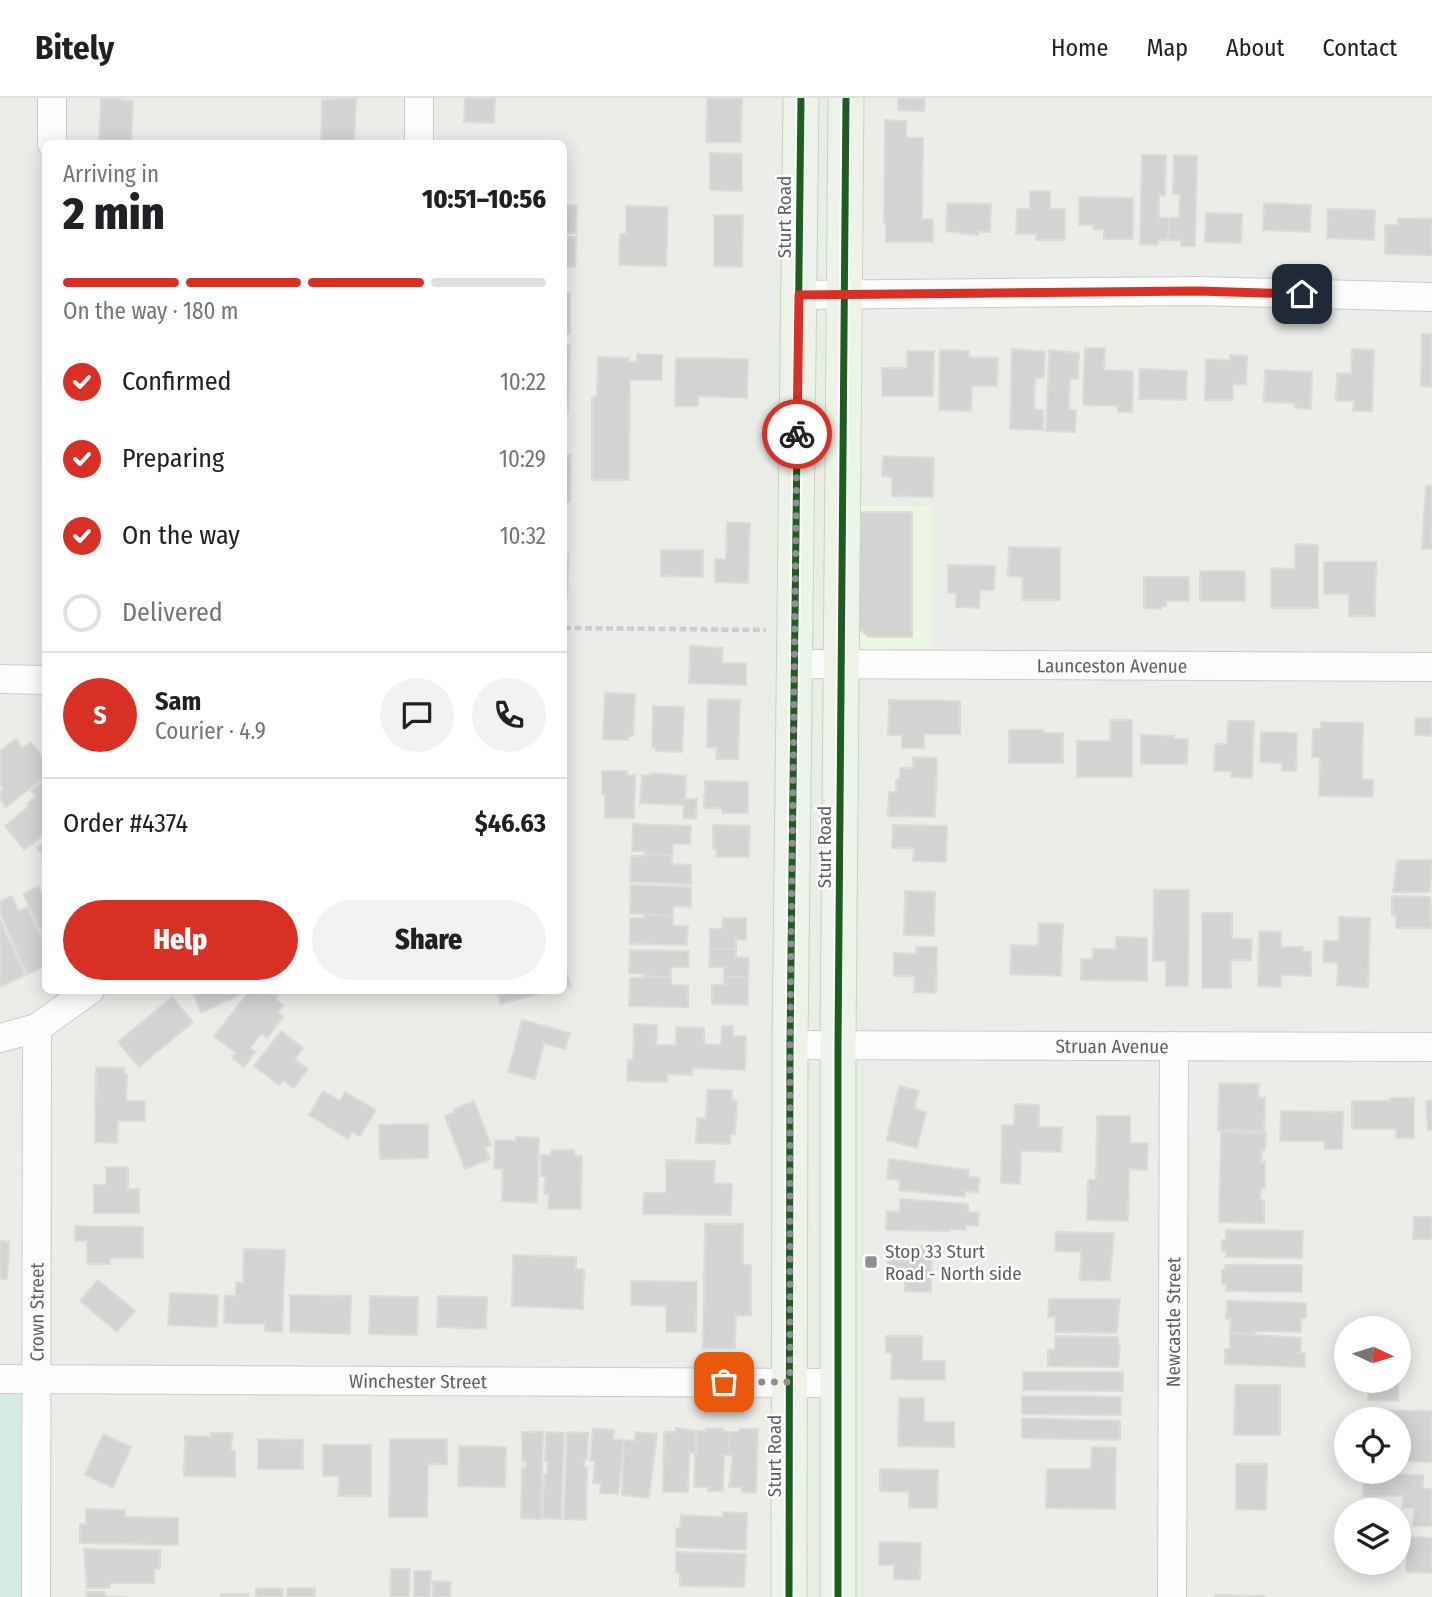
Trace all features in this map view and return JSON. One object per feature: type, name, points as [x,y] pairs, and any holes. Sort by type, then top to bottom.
[{"type":"main road","name":"Sturt Road","points":[[789,1597],[790,1045],[800,98]]},
{"type":"main road","name":"Sturt Road","points":[[838,1597],[838,1045],[846,98]]},
{"type":"street","points":[[52,98],[52,140]]},
{"type":"street","points":[[419,98],[419,140]]},
{"type":"street","points":[[799,295],[1198,291],[1432,297]]},
{"type":"street","name":"Launceston Avenue","points":[[794,664],[1432,667]]},
{"type":"street","points":[[0,679],[42,680]]},
{"type":"street","points":[[0,1038],[37,1028],[84,994]]},
{"type":"street","name":"Crown Street","points":[[36,1597],[37,1028]]},
{"type":"street","name":"Struan Avenue","points":[[790,1045],[1432,1047]]},
{"type":"street","name":"Newcastle Street","points":[[1172,1597],[1174,1046]]},
{"type":"street","name":"Winchester Street","points":[[0,1379],[837,1383]]},
{"type":"path","points":[[567,628],[795,630]]},
{"type":"shaded area","points":[[855,506],[932,506],[931,651],[863,650],[854,636]]},
{"type":"shaded area","points":[[0,1384],[37,1384],[36,1597],[0,1597]]},
{"type":"building","points":[[101,98],[133,101],[131,140],[99,140]]},
{"type":"building","points":[[356,98],[354,140],[321,140],[322,100]]},
{"type":"building","points":[[465,98],[495,98],[494,123],[464,122]]},
{"type":"building","points":[[707,98],[742,98],[741,142],[706,142]]},
{"type":"building","points":[[898,98],[925,98],[924,111],[898,110]]},
{"type":"building","points":[[885,120],[906,121],[906,138],[923,138],[922,219],[933,219],[933,242],[886,242]]},
{"type":"building","points":[[710,153],[742,154],[742,191],[710,190]]},
{"type":"building","points":[[1142,155],[1166,155],[1165,196],[1159,195],[1159,218],[1169,218],[1168,240],[1158,240],[1158,245],[1140,244]]},
{"type":"building","points":[[1174,155],[1197,156],[1195,246],[1181,246],[1181,240],[1168,240],[1169,218],[1179,218],[1180,195],[1173,194]]},
{"type":"building","points":[[1030,191],[1050,191],[1050,209],[1065,209],[1065,240],[1036,240],[1036,234],[1016,234],[1017,209],[1030,209]]},
{"type":"building","points":[[1079,197],[1133,198],[1133,239],[1104,239],[1104,229],[1094,229],[1094,225],[1079,225]]},
{"type":"building","points":[[947,203],[991,204],[990,232],[978,232],[978,235],[946,231]]},
{"type":"building","points":[[1264,203],[1311,205],[1310,232],[1263,230]]},
{"type":"building","points":[[567,205],[577,205],[576,233],[567,233]]},
{"type":"building","points":[[626,206],[668,207],[666,266],[619,265],[620,234],[626,234]]},
{"type":"building","points":[[1328,209],[1375,210],[1374,240],[1327,238]]},
{"type":"building","points":[[1206,213],[1242,214],[1241,243],[1205,242]]},
{"type":"building","points":[[714,215],[743,215],[742,267],[714,266]]},
{"type":"building","points":[[1398,218],[1432,219],[1432,255],[1385,254],[1385,225],[1398,225]]},
{"type":"building","points":[[567,237],[576,237],[575,267],[567,266]]},
{"type":"building","points":[[567,293],[570,293],[570,334],[567,334]]},
{"type":"building","points":[[1422,334],[1432,334],[1432,387],[1421,386]]},
{"type":"building","points":[[567,345],[570,345],[568,412]]},
{"type":"building","points":[[1085,348],[1105,348],[1104,370],[1133,371],[1132,412],[1118,412],[1118,406],[1083,405]]},
{"type":"building","points":[[1012,349],[1045,352],[1044,378],[1035,378],[1034,410],[1043,410],[1043,430],[1010,429]]},
{"type":"building","points":[[1352,349],[1374,350],[1372,411],[1353,411],[1354,401],[1336,401],[1337,373],[1351,374]]},
{"type":"building","points":[[940,350],[969,351],[969,357],[998,358],[997,386],[972,386],[971,411],[939,410]]},
{"type":"building","points":[[1049,350],[1079,353],[1078,379],[1070,379],[1069,410],[1076,410],[1075,432],[1046,431]]},
{"type":"building","points":[[907,351],[934,351],[933,396],[882,396],[882,368],[907,368]]},
{"type":"building","points":[[637,354],[662,355],[662,380],[630,380],[629,480],[592,480],[592,398],[597,396],[598,357],[629,358],[628,362],[637,362]]},
{"type":"building","points":[[1230,355],[1247,356],[1246,385],[1233,384],[1233,400],[1205,400],[1206,359],[1230,360]]},
{"type":"building","points":[[676,358],[748,359],[747,398],[698,396],[698,406],[675,406]]},
{"type":"building","points":[[1140,369],[1187,371],[1186,400],[1139,399]]},
{"type":"building","points":[[1265,370],[1312,372],[1311,409],[1295,408],[1295,403],[1264,402]]},
{"type":"building","points":[[567,454],[571,455],[570,502],[567,502]]},
{"type":"building","points":[[883,456],[934,458],[933,497],[892,496],[892,477],[882,476]]},
{"type":"building","points":[[1426,486],[1432,486],[1432,549],[1422,549]]},
{"type":"building","points":[[857,512],[912,512],[912,637],[868,637],[857,626]]},
{"type":"building","points":[[727,522],[750,523],[748,583],[715,582],[715,559],[726,559]]},
{"type":"building","points":[[1295,544],[1318,545],[1318,608],[1271,608],[1271,568],[1295,569]]},
{"type":"building","points":[[1009,547],[1060,548],[1060,600],[1022,600],[1023,577],[1008,576]]},
{"type":"building","points":[[661,550],[703,550],[703,577],[661,576]]},
{"type":"building","points":[[1324,562],[1376,562],[1375,616],[1349,616],[1349,594],[1324,594]]},
{"type":"building","points":[[948,565],[995,566],[994,590],[980,590],[979,608],[956,607],[956,593],[948,593]]},
{"type":"building","points":[[1200,571],[1245,571],[1245,601],[1200,601]]},
{"type":"building","points":[[1144,577],[1189,577],[1189,601],[1166,601],[1166,606],[1161,606],[1161,609],[1144,608]]},
{"type":"building","points":[[690,646],[723,648],[722,663],[746,663],[746,685],[689,683]]},
{"type":"building","points":[[605,693],[635,694],[633,736],[628,736],[628,740],[603,739]]},
{"type":"building","points":[[708,699],[740,700],[738,759],[716,759],[717,747],[707,747]]},
{"type":"building","points":[[889,700],[960,701],[960,734],[924,734],[924,748],[902,748],[902,735],[888,735]]},
{"type":"building","points":[[653,706],[684,707],[682,752],[656,751],[656,747],[652,747]]},
{"type":"building","points":[[1415,718],[1432,718],[1432,736],[1415,735]]},
{"type":"building","points":[[1110,720],[1132,720],[1132,777],[1077,777],[1077,741],[1111,741]]},
{"type":"building","points":[[1228,721],[1254,721],[1252,778],[1231,777],[1231,771],[1214,771],[1215,744],[1227,744]]},
{"type":"building","points":[[1321,722],[1363,723],[1362,779],[1373,780],[1373,797],[1319,796],[1320,757],[1312,757],[1313,729],[1321,729]]},
{"type":"building","points":[[1009,730],[1063,733],[1063,763],[1009,763]]},
{"type":"building","points":[[1261,732],[1297,733],[1296,771],[1282,771],[1282,763],[1260,762]]},
{"type":"building","points":[[1141,735],[1188,739],[1187,764],[1141,764]]},
{"type":"building","points":[[16,739],[22,748],[31,742],[42,756],[42,779],[6,807],[0,799],[0,793],[4,789],[0,784],[0,751]]},
{"type":"building","points":[[913,757],[937,758],[935,817],[888,816],[889,792],[896,792],[900,768],[913,768]]},
{"type":"building","points":[[602,771],[627,771],[627,775],[635,775],[634,818],[605,818]]},
{"type":"building","points":[[651,773],[686,776],[685,799],[697,799],[696,819],[683,818],[684,805],[640,803],[642,775],[652,775]]},
{"type":"building","points":[[705,781],[748,782],[748,813],[722,813],[722,808],[704,808]]},
{"type":"building","points":[[42,782],[42,836],[24,850],[5,826],[29,806],[27,804],[36,796],[31,791]]},
{"type":"building","points":[[633,824],[691,826],[690,844],[673,844],[672,855],[632,851]]},
{"type":"building","points":[[713,825],[750,826],[749,857],[716,857],[717,849],[713,849]]},
{"type":"building","points":[[893,825],[947,826],[946,862],[913,861],[914,848],[892,848]]},
{"type":"building","points":[[672,855],[672,864],[691,865],[691,884],[630,882],[631,856]]},
{"type":"building","points":[[1397,860],[1432,860],[1430,892],[1393,892]]},
{"type":"building","points":[[631,885],[691,887],[691,907],[673,906],[673,916],[630,913]]},
{"type":"building","points":[[38,886],[42,893],[42,934],[23,894]]},
{"type":"building","points":[[1154,890],[1189,890],[1188,986],[1166,986],[1166,961],[1153,961]]},
{"type":"building","points":[[905,891],[935,892],[934,936],[904,935]]},
{"type":"building","points":[[12,896],[19,911],[27,907],[42,939],[42,968],[27,974],[0,913],[0,901]]},
{"type":"building","points":[[1392,896],[1430,897],[1432,928],[1396,928],[1396,914],[1392,915]]},
{"type":"building","points":[[1202,913],[1232,913],[1232,939],[1252,939],[1251,960],[1231,960],[1231,988],[1202,988]]},
{"type":"building","points":[[645,915],[673,916],[673,926],[688,926],[687,945],[630,944],[630,918],[645,918]]},
{"type":"building","points":[[1339,917],[1370,918],[1368,988],[1337,985],[1338,963],[1323,962],[1324,941],[1339,941]]},
{"type":"building","points":[[723,918],[746,918],[746,940],[736,939],[736,949],[710,949],[710,929],[722,929]]},
{"type":"building","points":[[0,920],[25,975],[0,987]]},
{"type":"building","points":[[1039,923],[1063,924],[1061,976],[1010,974],[1011,945],[1038,946]]},
{"type":"building","points":[[1259,931],[1281,932],[1281,947],[1303,947],[1302,952],[1311,952],[1311,976],[1281,975],[1281,987],[1258,986]]},
{"type":"building","points":[[1116,937],[1147,938],[1147,981],[1081,980],[1081,959],[1093,959],[1093,949],[1116,949]]},
{"type":"building","points":[[916,947],[937,947],[936,993],[914,992],[915,976],[894,976],[894,953],[916,954]]},
{"type":"building","points":[[710,949],[736,949],[736,957],[749,958],[748,977],[724,977],[724,967],[709,967]]},
{"type":"building","points":[[630,950],[689,951],[688,967],[671,967],[671,977],[629,973]]},
{"type":"building","points":[[671,977],[671,985],[688,986],[688,1007],[629,1006],[630,978]]},
{"type":"building","points":[[724,977],[748,977],[748,1005],[712,1004],[712,985],[724,985]]},
{"type":"building","points":[[194,994],[242,994],[201,1013]]},
{"type":"building","points":[[247,994],[276,994],[278,996],[276,1000],[283,1005],[278,1012],[283,1017],[267,1038],[262,1033],[250,1048],[255,1052],[244,1067],[232,1058],[236,1053],[214,1036]]},
{"type":"building","points":[[498,994],[538,994],[500,1004]]},
{"type":"building","points":[[172,997],[193,1022],[139,1067],[118,1042]]},
{"type":"building","points":[[522,1020],[570,1033],[565,1049],[544,1043],[535,1079],[508,1072]]},
{"type":"building","points":[[634,1024],[657,1025],[656,1045],[676,1045],[676,1027],[704,1028],[704,1044],[721,1045],[722,1026],[733,1026],[733,1036],[746,1036],[745,1070],[692,1068],[692,1075],[667,1074],[667,1082],[627,1081],[628,1060],[633,1060]]},
{"type":"building","points":[[281,1031],[303,1048],[295,1059],[308,1069],[294,1088],[283,1080],[279,1085],[254,1066]]},
{"type":"building","points":[[96,1067],[124,1068],[124,1074],[127,1074],[126,1101],[145,1101],[145,1121],[118,1121],[117,1143],[95,1142]]},
{"type":"building","points":[[1219,1083],[1259,1084],[1258,1098],[1265,1098],[1264,1131],[1218,1130]]},
{"type":"building","points":[[899,1086],[919,1091],[914,1108],[926,1112],[917,1148],[887,1140]]},
{"type":"building","points":[[707,1090],[732,1090],[732,1100],[737,1101],[735,1134],[730,1134],[730,1144],[696,1143],[697,1118],[706,1119]]},
{"type":"building","points":[[323,1091],[340,1101],[345,1092],[376,1110],[360,1136],[352,1132],[348,1139],[309,1115]]},
{"type":"building","points":[[1390,1098],[1414,1098],[1414,1138],[1396,1138],[1396,1129],[1352,1129],[1352,1101],[1391,1101]]},
{"type":"building","points":[[1432,1100],[1432,1130],[1428,1130],[1426,1101]]},
{"type":"building","points":[[474,1101],[491,1145],[485,1148],[490,1159],[465,1169],[445,1116]]},
{"type":"building","points":[[1015,1104],[1039,1105],[1039,1127],[1062,1127],[1061,1152],[1021,1151],[1020,1184],[1001,1183],[1002,1125],[1014,1125]]},
{"type":"building","points":[[1281,1111],[1343,1112],[1342,1149],[1325,1149],[1325,1141],[1280,1141]]},
{"type":"building","points":[[1097,1116],[1130,1116],[1130,1143],[1148,1143],[1147,1170],[1129,1169],[1128,1221],[1087,1220],[1088,1180],[1096,1180]]},
{"type":"building","points":[[428,1124],[428,1158],[380,1159],[379,1125]]},
{"type":"building","points":[[1221,1132],[1266,1133],[1261,1163],[1265,1162],[1265,1188],[1261,1188],[1260,1200],[1264,1200],[1264,1223],[1219,1222]]},
{"type":"building","points":[[516,1137],[539,1138],[537,1203],[502,1201],[503,1169],[494,1169],[495,1140],[516,1141]]},
{"type":"building","points":[[551,1150],[574,1150],[574,1155],[582,1156],[581,1209],[548,1209],[549,1194],[544,1194],[545,1176],[541,1176],[541,1155],[551,1155]]},
{"type":"building","points":[[889,1159],[969,1170],[968,1177],[980,1178],[978,1193],[965,1191],[965,1197],[899,1190],[900,1180],[887,1179]]},
{"type":"building","points":[[666,1160],[715,1161],[714,1183],[732,1184],[731,1215],[643,1214],[644,1193],[666,1193]]},
{"type":"building","points":[[106,1167],[128,1167],[128,1189],[139,1189],[139,1213],[94,1213],[94,1185],[106,1185]]},
{"type":"building","points":[[900,1199],[968,1204],[968,1212],[979,1213],[978,1226],[966,1225],[966,1230],[950,1231],[886,1230],[887,1211],[900,1212]]},
{"type":"building","points":[[1414,1217],[1432,1217],[1432,1239],[1413,1239]]},
{"type":"building","points":[[705,1224],[743,1224],[743,1265],[751,1265],[751,1316],[736,1315],[735,1348],[703,1348]]},
{"type":"building","points":[[75,1226],[143,1227],[143,1258],[110,1258],[110,1264],[87,1264],[87,1241],[75,1241]]},
{"type":"building","points":[[1226,1230],[1303,1231],[1302,1258],[1226,1257],[1226,1251],[1222,1251],[1222,1240],[1226,1240]]},
{"type":"building","points":[[1056,1232],[1114,1233],[1110,1281],[1080,1280],[1081,1252],[1055,1251]]},
{"type":"building","points":[[0,1241],[9,1242],[7,1279],[0,1279]]},
{"type":"building","points":[[909,1246],[932,1246],[931,1292],[905,1291],[905,1274],[887,1274],[888,1253],[909,1253]]},
{"type":"building","points":[[244,1249],[285,1250],[282,1332],[265,1331],[265,1324],[224,1323],[225,1296],[236,1296],[236,1282],[243,1283]]},
{"type":"building","points":[[513,1255],[576,1257],[576,1269],[584,1269],[583,1309],[512,1306]]},
{"type":"building","points":[[1225,1265],[1302,1265],[1302,1292],[1226,1291],[1226,1284],[1222,1284],[1222,1270],[1225,1270]]},
{"type":"building","points":[[98,1280],[135,1311],[117,1332],[80,1301]]},
{"type":"building","points":[[631,1281],[697,1282],[696,1332],[666,1332],[666,1306],[631,1305]]},
{"type":"building","points":[[170,1293],[218,1295],[217,1327],[168,1325]]},
{"type":"building","points":[[290,1295],[351,1296],[350,1334],[290,1332]]},
{"type":"building","points":[[370,1296],[418,1297],[417,1335],[369,1334]]},
{"type":"building","points":[[438,1296],[487,1297],[486,1329],[437,1327]]},
{"type":"building","points":[[1049,1299],[1120,1299],[1117,1333],[1055,1332],[1055,1317],[1048,1317]]},
{"type":"building","points":[[1227,1301],[1306,1303],[1306,1318],[1301,1318],[1301,1332],[1230,1333],[1231,1319],[1226,1319]]},
{"type":"building","points":[[1230,1333],[1301,1338],[1300,1353],[1305,1353],[1305,1367],[1225,1364],[1225,1349],[1230,1349]]},
{"type":"building","points":[[886,1336],[922,1336],[922,1361],[945,1361],[945,1380],[891,1379],[892,1353],[886,1353]]},
{"type":"building","points":[[1055,1336],[1118,1337],[1118,1367],[1048,1366],[1048,1350],[1055,1350]]},
{"type":"building","points":[[1023,1372],[1123,1372],[1123,1391],[1023,1390]]},
{"type":"building","points":[[1235,1385],[1280,1385],[1280,1435],[1234,1435]]},
{"type":"building","points":[[1368,1393],[1398,1393],[1398,1401],[1368,1400]]},
{"type":"building","points":[[1022,1396],[1121,1397],[1121,1415],[1022,1414]]},
{"type":"building","points":[[899,1398],[924,1398],[924,1422],[954,1422],[954,1447],[898,1446]]},
{"type":"building","points":[[1411,1411],[1432,1411],[1432,1462],[1411,1461]]},
{"type":"building","points":[[1022,1418],[1120,1421],[1120,1440],[1022,1438]]},
{"type":"building","points":[[593,1428],[614,1430],[613,1439],[624,1440],[618,1494],[600,1493],[601,1484],[593,1483],[595,1461],[590,1461]]},
{"type":"building","points":[[676,1428],[696,1431],[696,1453],[689,1452],[688,1492],[663,1492],[664,1432],[676,1432]]},
{"type":"building","points":[[706,1428],[730,1432],[729,1455],[724,1455],[723,1491],[694,1487],[696,1431],[706,1431]]},
{"type":"building","points":[[740,1429],[758,1429],[756,1493],[742,1492],[742,1487],[729,1487],[733,1455],[729,1455],[730,1432],[739,1432]]},
{"type":"building","points":[[522,1432],[543,1432],[541,1519],[521,1518],[522,1468],[526,1468],[526,1461],[522,1461]]},
{"type":"building","points":[[546,1432],[564,1433],[561,1519],[543,1518],[544,1475],[547,1474],[548,1461],[545,1461]]},
{"type":"building","points":[[567,1432],[588,1433],[587,1460],[584,1460],[584,1467],[587,1467],[586,1520],[564,1519]]},
{"type":"building","points":[[636,1432],[657,1434],[649,1498],[622,1495],[624,1440],[635,1441]]},
{"type":"building","points":[[211,1433],[232,1433],[231,1451],[235,1451],[235,1477],[184,1476],[185,1436],[211,1437]]},
{"type":"building","points":[[103,1434],[131,1447],[113,1488],[85,1475]]},
{"type":"building","points":[[258,1439],[303,1440],[303,1469],[258,1469]]},
{"type":"building","points":[[390,1439],[447,1439],[447,1464],[428,1464],[427,1517],[389,1517]]},
{"type":"building","points":[[323,1445],[371,1445],[371,1496],[338,1496],[339,1476],[323,1476]]},
{"type":"building","points":[[459,1446],[506,1447],[505,1487],[458,1486]]},
{"type":"building","points":[[1092,1447],[1116,1448],[1115,1509],[1046,1508],[1047,1469],[1091,1469]]},
{"type":"building","points":[[1236,1464],[1267,1464],[1266,1510],[1236,1509]]},
{"type":"building","points":[[880,1469],[938,1470],[937,1508],[909,1508],[909,1492],[880,1491]]},
{"type":"building","points":[[1411,1475],[1423,1475],[1423,1489],[1432,1489],[1432,1526],[1413,1526],[1414,1508],[1411,1508],[1411,1498],[1363,1496],[1364,1484],[1411,1484]]},
{"type":"building","points":[[86,1509],[125,1510],[125,1517],[178,1518],[178,1545],[80,1543],[80,1524],[86,1524]]},
{"type":"building","points":[[723,1512],[747,1513],[746,1550],[676,1547],[676,1528],[680,1529],[681,1515],[723,1517]]},
{"type":"building","points":[[1411,1537],[1432,1538],[1432,1573],[1411,1572]]},
{"type":"building","points":[[879,1542],[921,1543],[920,1580],[894,1579],[894,1565],[879,1565]]},
{"type":"building","points":[[84,1549],[160,1550],[160,1569],[154,1569],[154,1583],[110,1583],[110,1588],[87,1588]]},
{"type":"building","points":[[676,1552],[746,1554],[744,1587],[680,1586],[680,1573],[676,1573]]},
{"type":"building","points":[[391,1569],[410,1569],[409,1597],[390,1597]]},
{"type":"building","points":[[414,1571],[431,1571],[430,1597],[414,1597]]},
{"type":"building","points":[[433,1581],[451,1582],[450,1597],[433,1597]]},
{"type":"building","points":[[256,1588],[283,1589],[282,1597],[256,1597]]},
{"type":"building","points":[[288,1588],[315,1588],[315,1597],[287,1597]]},
{"type":"building","points":[[86,1592],[105,1592],[105,1596],[127,1597],[86,1597]]},
{"type":"building","points":[[221,1594],[249,1594],[249,1597],[221,1597]]},
{"type":"building","points":[[1265,1596],[1265,1597],[1215,1597]]},
{"type":"cycle path","points":[[789,1597],[790,1045],[801,98]]},
{"type":"cycle path","points":[[838,1597],[838,1045],[846,98]]},
{"type":"way so far","points":[[724,1382],[790,1382],[790,1045],[797,434]]},
{"type":"place","name":"Stop 33 Sturt Road - North side","points":[[871,1262]]},
{"type":"route","points":[[797,434],[799,295],[1198,291],[1302,294]]}]
